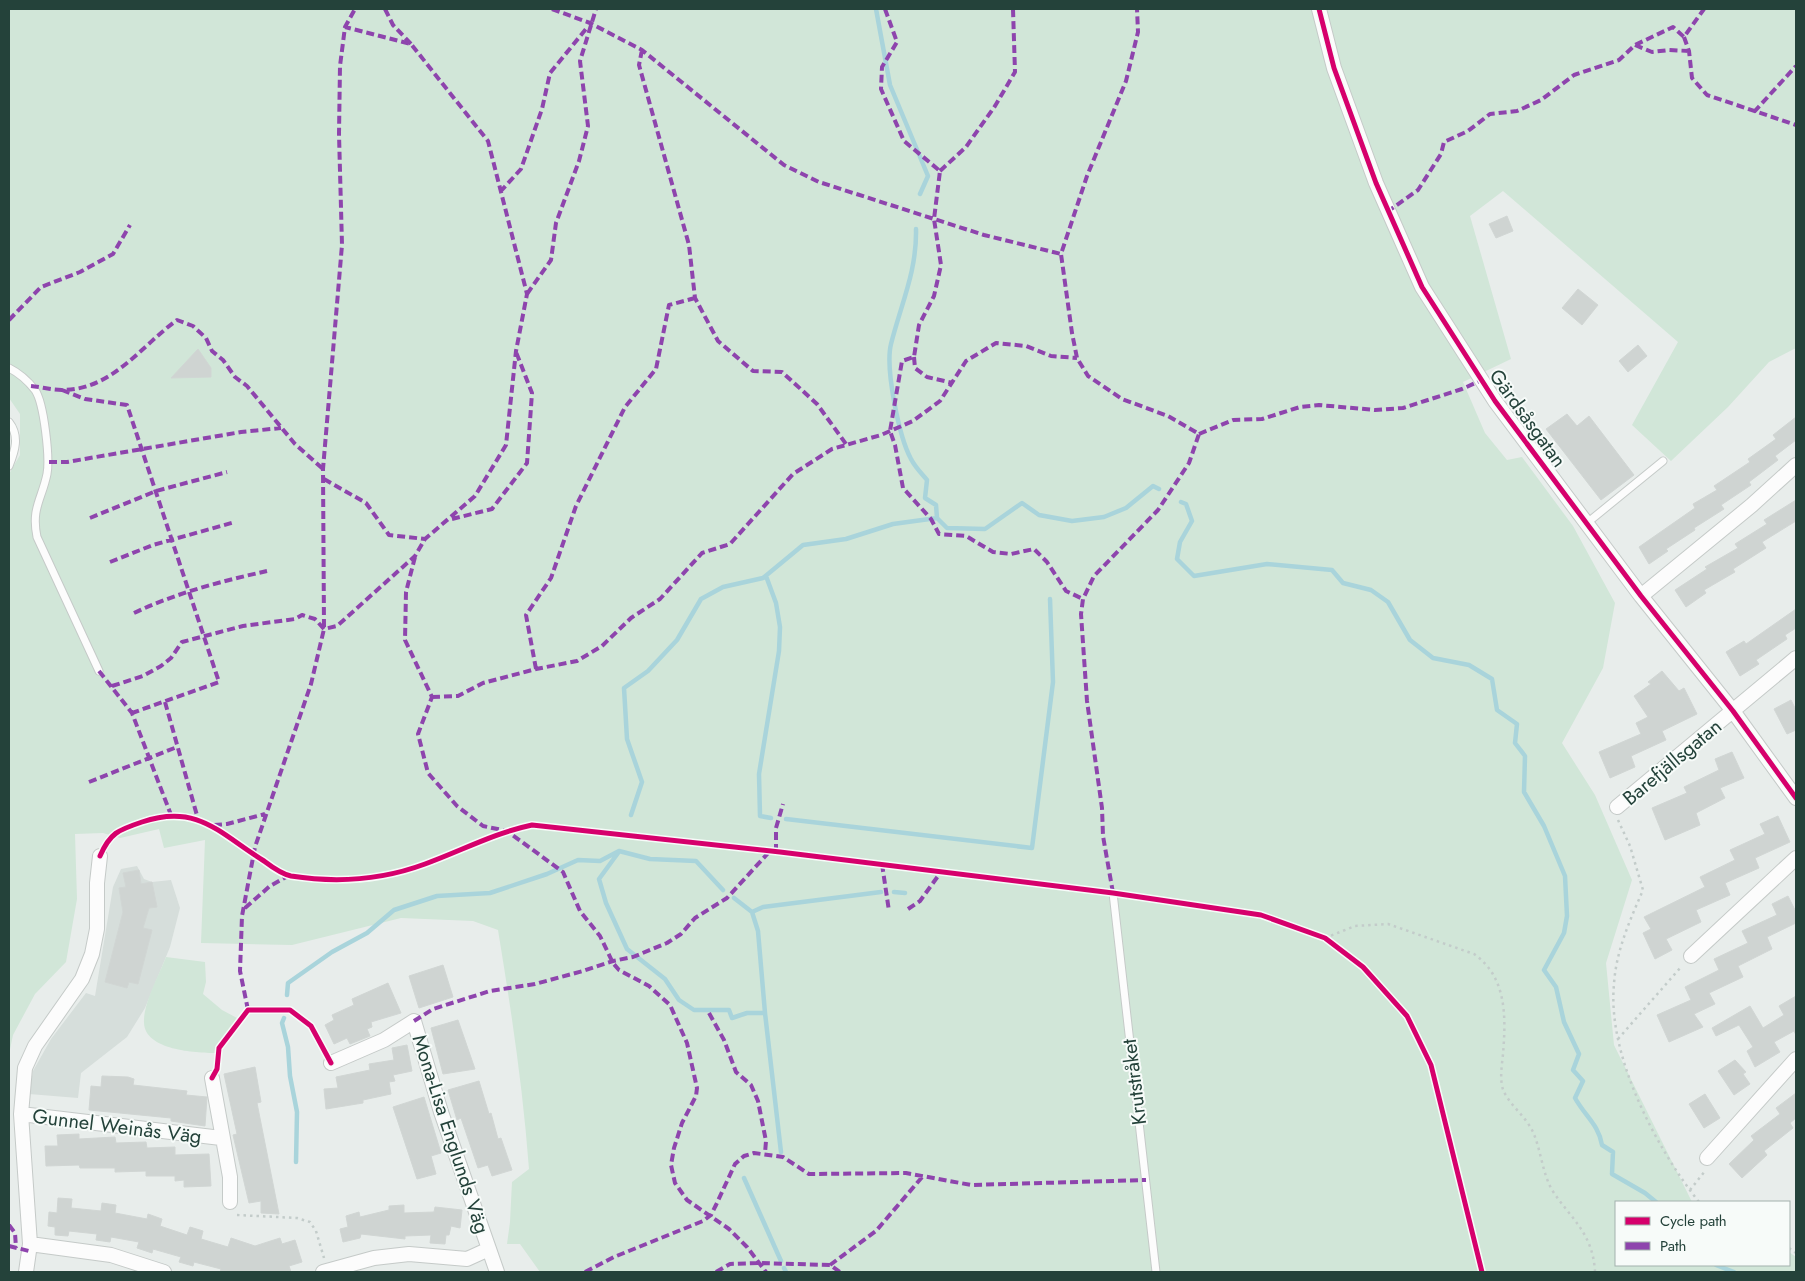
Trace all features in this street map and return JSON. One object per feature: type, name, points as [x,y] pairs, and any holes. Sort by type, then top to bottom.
[{"type":"street","name":"Gärdsåsgatan","points":[[1319,9],[1334,68],[1372,174],[1387,212],[1422,287],[1495,401],[1640,596],[1733,711],[1796,798]]},
{"type":"street","points":[[1640,596],[1720,532],[1796,465]]},
{"type":"street","name":"Barefjällsgatan","points":[[1617,807],[1796,658]]},
{"type":"street","name":"Gunnel Weinås Väg","points":[[100,856],[96,883],[97,929],[92,954],[82,979],[35,1046],[24,1068],[21,1114],[221,1138]]},
{"type":"street","points":[[1691,956],[1796,858]]},
{"type":"street","name":"Mona-Lisa Englunds Väg","points":[[331,1062],[384,1040],[414,1021],[441,1112],[489,1249]]},
{"type":"street","points":[[1707,1158],[1796,1059]]},
{"type":"street","name":"Gunnel Weinås Väg","points":[[212,1078],[221,1138],[230,1177],[230,1202]]},
{"type":"street","points":[[21,1114],[30,1244],[26,1272]]},
{"type":"street","points":[[30,1244],[112,1255],[164,1272]]},
{"type":"street","points":[[325,1271],[343,1269],[374,1258],[409,1254],[467,1259],[489,1249],[497,1272]]},
{"type":"lane","points":[[9,368],[17,372],[36,392],[45,428],[48,471],[34,521],[37,537],[99,671]]},
{"type":"lane","points":[[9,422],[13,427],[16,444],[9,466]]},
{"type":"lane","points":[[1587,523],[1663,461]]},
{"type":"lane","name":"Krutstråket","points":[[1113,893],[1156,1272]]},
{"type":"path","points":[[1617,807],[1618,822],[1630,846],[1643,890],[1627,926],[1617,960],[1613,1011],[1620,1052],[1648,1120],[1662,1148],[1699,1201]]},
{"type":"path","points":[[1325,938],[1355,926],[1388,924],[1474,954],[1485,962],[1497,982],[1504,1008],[1505,1028],[1501,1068],[1504,1091],[1532,1131],[1552,1189],[1585,1231],[1595,1264],[1595,1272]]},
{"type":"path","points":[[1618,1039],[1691,956]]},
{"type":"path","points":[[1690,1190],[1707,1169],[1707,1158]]},
{"type":"path","points":[[230,1202],[237,1215],[241,1216],[292,1217],[310,1222],[316,1231],[325,1271]]},
{"type":"shaded area","points":[[137,866],[144,879],[152,882],[171,880],[180,908],[170,947],[145,1008],[127,1037],[81,1073],[78,1098],[29,1094],[33,1071],[51,1039],[86,993],[95,996],[113,887],[121,869]]},
{"type":"green space","points":[[9,9],[1796,9],[1796,348],[1769,362],[1728,407],[1671,461],[1632,425],[1678,342],[1503,191],[1470,216],[1511,359],[1463,382],[1485,433],[1507,460],[1522,457],[1573,526],[1615,603],[1603,668],[1562,743],[1595,795],[1632,880],[1606,963],[1614,1045],[1692,1201],[1615,1201],[1615,1266],[1790,1266],[1790,1253],[1796,1257],[1796,1272],[540,1272],[520,1244],[507,1244],[512,1182],[529,1169],[516,1049],[498,930],[473,921],[401,918],[292,945],[201,943],[205,840],[164,848],[159,829],[120,838],[103,833],[75,834],[77,899],[66,962],[35,994],[13,1035],[9,1054],[9,474],[20,455],[20,414],[9,398]]},
{"type":"green space","points":[[166,957],[205,962],[206,982],[203,994],[222,1010],[237,1018],[216,1053],[184,1051],[172,1048],[153,1039],[147,1032],[144,1023],[146,1007]]},
{"type":"building","points":[[1507,216],[1513,231],[1496,238],[1489,224]]},
{"type":"building","points":[[1578,289],[1598,305],[1582,325],[1562,308]]},
{"type":"building","points":[[1638,345],[1647,356],[1628,372],[1619,361]]},
{"type":"building","points":[[198,349],[211,368],[211,377],[171,378]]},
{"type":"building","points":[[1567,414],[1577,426],[1589,416],[1634,475],[1601,500],[1546,429]]},
{"type":"building","points":[[1796,417],[1796,440],[1775,456],[1778,460],[1749,482],[1751,485],[1721,505],[1724,509],[1694,528],[1695,530],[1666,549],[1668,551],[1649,564],[1639,547],[1695,508],[1693,504],[1717,490],[1714,486],[1750,462],[1748,459],[1776,439],[1773,435]]},
{"type":"building","points":[[1796,500],[1796,521],[1762,542],[1766,548],[1733,569],[1735,572],[1704,590],[1706,593],[1686,607],[1675,590],[1707,569],[1705,567],[1738,548],[1735,544],[1767,524],[1764,520]]},
{"type":"building","points":[[1796,609],[1796,628],[1785,635],[1787,639],[1756,660],[1759,664],[1740,676],[1726,652],[1744,641],[1746,644]]},
{"type":"building","points":[[1662,671],[1679,691],[1684,688],[1697,714],[1662,731],[1666,740],[1631,756],[1635,767],[1610,778],[1599,752],[1641,734],[1636,723],[1648,717],[1634,696],[1651,684],[1648,682]]},
{"type":"building","points":[[1791,700],[1796,710],[1796,730],[1787,734],[1774,709]]},
{"type":"building","points":[[1732,752],[1744,778],[1720,788],[1725,798],[1696,813],[1700,825],[1665,840],[1652,808],[1687,793],[1684,787],[1719,770],[1715,759]]},
{"type":"building","points":[[1778,816],[1790,842],[1755,858],[1759,868],[1725,883],[1730,895],[1696,910],[1701,922],[1666,939],[1672,950],[1655,959],[1643,933],[1651,929],[1644,917],[1705,887],[1700,877],[1735,860],[1730,850],[1765,834],[1760,824]]},
{"type":"building","points":[[139,870],[141,884],[152,882],[157,907],[149,908],[143,928],[152,930],[138,984],[129,982],[127,988],[105,982],[123,912],[119,888],[126,887],[123,873]]},
{"type":"building","points":[[1788,896],[1796,912],[1796,923],[1767,937],[1772,949],[1738,966],[1743,977],[1709,993],[1715,1004],[1694,1014],[1703,1027],[1669,1042],[1657,1015],[1691,1000],[1685,987],[1719,970],[1714,959],[1748,943],[1742,931],[1777,915],[1772,904]]},
{"type":"building","points":[[443,965],[453,997],[419,1008],[409,976]]},
{"type":"building","points":[[388,983],[401,1013],[371,1022],[372,1027],[367,1029],[370,1036],[350,1044],[347,1038],[334,1044],[325,1025],[334,1020],[332,1015],[354,1005],[352,999]]},
{"type":"building","points":[[1796,996],[1796,1035],[1794,1031],[1774,1042],[1780,1052],[1755,1067],[1747,1051],[1753,1047],[1739,1025],[1716,1036],[1712,1028],[1750,1006],[1763,1028],[1784,1015],[1779,1006]]},
{"type":"building","points":[[458,1020],[475,1069],[443,1074],[431,1028]]},
{"type":"building","points":[[407,1045],[412,1071],[393,1075],[395,1081],[389,1082],[391,1094],[363,1100],[363,1103],[326,1109],[324,1089],[338,1088],[336,1077],[370,1070],[369,1064],[394,1060],[392,1048]]},
{"type":"building","points":[[1735,1060],[1746,1072],[1743,1074],[1750,1084],[1734,1095],[1718,1071]]},
{"type":"building","points":[[255,1067],[261,1102],[257,1103],[279,1214],[261,1213],[261,1201],[249,1203],[233,1135],[237,1134],[224,1074]]},
{"type":"building","points":[[102,1076],[128,1077],[134,1079],[133,1085],[187,1091],[186,1095],[207,1097],[205,1126],[171,1121],[171,1118],[89,1110],[91,1086],[101,1087]]},
{"type":"building","points":[[479,1081],[498,1139],[501,1138],[512,1170],[492,1176],[488,1165],[478,1168],[461,1118],[457,1120],[448,1090]]},
{"type":"building","points":[[1796,1093],[1796,1118],[1790,1123],[1793,1128],[1764,1151],[1767,1155],[1742,1178],[1729,1164],[1754,1140],[1751,1136],[1780,1114],[1776,1108]]},
{"type":"building","points":[[1705,1094],[1720,1118],[1704,1128],[1689,1104]]},
{"type":"building","points":[[424,1097],[441,1153],[431,1156],[436,1174],[417,1179],[393,1107]]},
{"type":"building","points":[[79,1134],[79,1139],[115,1137],[116,1143],[146,1142],[147,1148],[175,1147],[175,1155],[209,1154],[211,1186],[184,1187],[184,1180],[175,1181],[175,1176],[146,1176],[146,1171],[115,1172],[115,1168],[80,1168],[79,1165],[46,1166],[45,1146],[58,1146],[57,1135]]},
{"type":"building","points":[[58,1198],[72,1199],[71,1208],[101,1211],[102,1203],[116,1205],[115,1213],[147,1219],[148,1214],[162,1219],[160,1226],[187,1235],[190,1227],[203,1231],[201,1239],[228,1247],[231,1238],[255,1246],[280,1238],[282,1244],[295,1240],[302,1262],[289,1266],[291,1272],[220,1272],[221,1269],[194,1262],[193,1266],[179,1262],[181,1257],[153,1249],[152,1253],[137,1248],[139,1242],[111,1237],[110,1242],[96,1240],[97,1234],[69,1231],[68,1236],[55,1235],[55,1227],[48,1226],[49,1212],[57,1213]]},
{"type":"building","points":[[404,1205],[404,1213],[434,1212],[435,1207],[462,1210],[460,1228],[451,1226],[449,1235],[446,1235],[445,1244],[430,1243],[431,1235],[405,1236],[405,1239],[361,1234],[360,1238],[343,1242],[340,1229],[348,1227],[346,1216],[359,1212],[360,1217],[389,1210],[389,1206]]},
{"type":"waterway","points":[[876,9],[890,85],[928,176],[920,194]]},
{"type":"waterway","points":[[916,229],[914,259],[908,287],[891,344],[890,369],[894,402],[906,449],[927,480],[925,498],[936,505],[937,518],[947,528],[985,529],[1022,503],[1039,515],[1072,521],[1104,517],[1126,508],[1153,486],[1159,489]]},
{"type":"waterway","points":[[1181,502],[1186,504],[1192,521],[1180,542],[1177,559],[1194,576],[1267,564],[1332,570],[1343,583],[1371,590],[1388,602],[1410,640],[1433,658],[1469,665],[1492,679],[1497,710],[1517,724],[1515,743],[1525,756],[1524,792],[1544,826],[1565,876],[1567,916],[1564,933],[1544,970],[1556,987],[1564,1022],[1579,1054],[1573,1070],[1583,1081],[1575,1098],[1595,1126],[1602,1145],[1613,1152],[1612,1174],[1645,1193],[1655,1201]]},
{"type":"waterway","points":[[631,815],[642,782],[627,739],[624,688],[648,671],[677,640],[701,599],[723,587],[763,578],[803,545],[846,539],[893,524],[937,518]]},
{"type":"waterway","points":[[766,576],[776,603],[780,627],[779,651],[759,774],[760,816],[771,818]]},
{"type":"waterway","points":[[786,819],[1032,848],[1053,682],[1050,599]]},
{"type":"waterway","points":[[287,995],[288,983],[332,952],[367,933],[394,910],[437,896],[490,893],[547,874],[578,860],[600,861],[619,851],[650,859],[696,861],[723,890]]},
{"type":"waterway","points":[[618,853],[599,879],[606,903],[627,949],[665,979],[679,1000],[694,1010],[729,1010],[732,1018],[747,1013],[765,1013],[781,1152]]},
{"type":"waterway","points":[[752,912],[763,907],[881,892]]},
{"type":"waterway","points":[[894,892],[905,893]]},
{"type":"waterway","points":[[734,898],[752,912],[758,931],[765,1013]]},
{"type":"waterway","points":[[284,1018],[282,1023],[288,1047],[290,1076],[297,1112],[296,1162]]},
{"type":"waterway","points":[[744,1178],[781,1261]]},
{"type":"waterway","points":[[1719,1266],[1734,1272]]},
{"type":"waterway","points":[[784,1268],[786,1272]]},
{"type":"marked path","points":[[248,1010],[240,971],[242,916],[255,847],[311,684],[324,629],[323,469],[342,245],[339,134],[340,66],[345,27],[355,9]]},
{"type":"marked path","points":[[385,9],[393,25],[411,44]]},
{"type":"marked path","points":[[552,9],[590,23],[642,50],[784,165],[819,182],[984,235],[1061,254]]},
{"type":"marked path","points":[[527,294],[551,260],[556,223],[579,161],[588,126],[580,61],[596,9]]},
{"type":"marked path","points":[[885,9],[897,42],[882,67],[881,89],[904,141],[940,171],[934,219],[941,265],[934,296],[919,325],[914,357],[902,361],[890,431],[895,445],[903,488],[931,519],[939,534],[966,536],[993,552],[1011,554],[1034,549],[1047,562],[1066,591],[1083,599]]},
{"type":"marked path","points":[[940,171],[966,147],[995,106],[1015,72],[1013,9]]},
{"type":"marked path","points":[[1113,893],[1103,836],[1102,808],[1087,701],[1081,614],[1083,599],[1094,576],[1158,510],[1189,463],[1199,434],[1168,416],[1122,399],[1088,376],[1077,358],[1072,333],[1061,254],[1087,176],[1126,81],[1138,32],[1137,9]]},
{"type":"marked path","points":[[1387,212],[1418,190],[1441,154],[1444,142],[1468,131],[1490,114],[1517,111],[1541,100],[1574,75],[1619,60],[1635,45],[1673,27],[1684,37],[1704,9]]},
{"type":"marked path","points":[[112,686],[143,676],[161,666],[171,658],[182,642],[243,626],[295,619],[302,615],[315,619],[324,629],[337,626],[415,556],[425,539],[475,496],[506,445],[516,351],[527,294],[488,141],[411,44],[345,27]]},
{"type":"marked path","points":[[500,192],[521,169],[542,109],[550,73],[586,29]]},
{"type":"marked path","points":[[1684,37],[1689,51],[1692,78],[1707,95],[1796,125]]},
{"type":"marked path","points":[[1635,45],[1652,52],[1669,50],[1689,51]]},
{"type":"marked path","points":[[642,50],[639,65],[689,245],[695,298],[718,341],[753,371],[782,372],[817,404],[846,444]]},
{"type":"marked path","points":[[1754,112],[1796,66]]},
{"type":"marked path","points":[[9,320],[41,287],[80,272],[113,254],[130,225]]},
{"type":"marked path","points":[[536,669],[526,615],[551,578],[576,506],[625,407],[656,369],[669,305],[695,298]]},
{"type":"marked path","points":[[31,386],[62,390],[80,388],[96,383],[124,365],[177,320],[193,326],[206,338],[212,351],[223,360],[235,377],[247,386],[295,444],[323,469]]},
{"type":"marked path","points":[[432,697],[458,696],[483,683],[536,669],[577,661],[602,646],[631,618],[660,599],[702,553],[730,544],[793,474],[832,449],[881,435],[913,421],[940,401],[966,361],[996,343],[1026,346],[1051,356],[1077,358]]},
{"type":"marked path","points":[[452,519],[492,509],[527,463],[532,393],[516,352]]},
{"type":"marked path","points":[[914,357],[915,368],[927,377],[953,383]]},
{"type":"marked path","points":[[1199,434],[1233,420],[1262,419],[1300,407],[1319,405],[1375,410],[1403,408],[1462,389],[1482,380]]},
{"type":"marked path","points":[[62,390],[85,399],[127,405],[219,682],[132,713]]},
{"type":"marked path","points":[[49,462],[67,462],[241,432],[281,428]]},
{"type":"marked path","points":[[90,518],[156,491],[227,472]]},
{"type":"marked path","points":[[324,479],[366,503],[389,535],[425,539]]},
{"type":"marked path","points":[[110,562],[153,545],[235,522]]},
{"type":"marked path","points":[[415,557],[406,592],[405,640],[432,697],[418,734],[428,773],[457,806],[483,826],[507,831],[563,872],[580,911],[600,936],[613,963],[619,970],[649,986],[670,1005],[687,1043],[697,1088],[696,1096],[682,1123],[674,1148],[671,1165],[675,1183],[687,1200],[729,1229],[747,1247],[766,1272]]},
{"type":"marked path","points":[[134,613],[166,599],[199,588],[267,571]]},
{"type":"marked path","points":[[99,671],[132,713],[171,815]]},
{"type":"marked path","points":[[165,702],[198,819]]},
{"type":"marked path","points":[[89,782],[177,747]]},
{"type":"marked path","points":[[776,852],[776,828],[783,804]]},
{"type":"marked path","points":[[214,825],[227,824],[265,814]]},
{"type":"marked path","points":[[414,1021],[433,1009],[490,991],[535,984],[583,971],[613,961],[633,957],[667,943],[681,934],[695,918],[727,898],[770,851]]},
{"type":"marked path","points":[[882,864],[889,911]]},
{"type":"marked path","points":[[908,909],[920,901],[941,872]]},
{"type":"marked path","points":[[245,908],[270,886],[288,876]]},
{"type":"marked path","points":[[709,1013],[724,1040],[736,1072],[751,1085],[758,1101],[766,1141],[765,1153]]},
{"type":"marked path","points":[[585,1272],[614,1257],[703,1221],[711,1215],[735,1164],[744,1156],[754,1153],[783,1157],[809,1174],[906,1173],[971,1185],[1146,1180]]},
{"type":"marked path","points":[[830,1265],[876,1231],[923,1176]]},
{"type":"marked path","points":[[9,1225],[15,1233],[16,1248]]},
{"type":"marked path","points":[[9,1246],[29,1251]]},
{"type":"marked path","points":[[716,1272],[730,1264],[759,1263],[830,1265],[840,1272]]},
{"type":"cycle path","points":[[1319,9],[1334,68],[1376,183],[1422,287],[1495,401],[1641,596],[1733,711],[1796,798]]},
{"type":"cycle path","points":[[100,856],[111,837],[121,830],[162,817],[178,816],[208,824],[287,875],[325,879],[359,879],[392,874],[409,869],[491,837],[532,825],[780,852],[1113,893],[1261,915],[1325,938],[1363,967],[1407,1016],[1431,1065],[1482,1272]]},
{"type":"cycle path","points":[[212,1078],[217,1069],[219,1048],[248,1010],[290,1010],[311,1026],[331,1063]]}]
